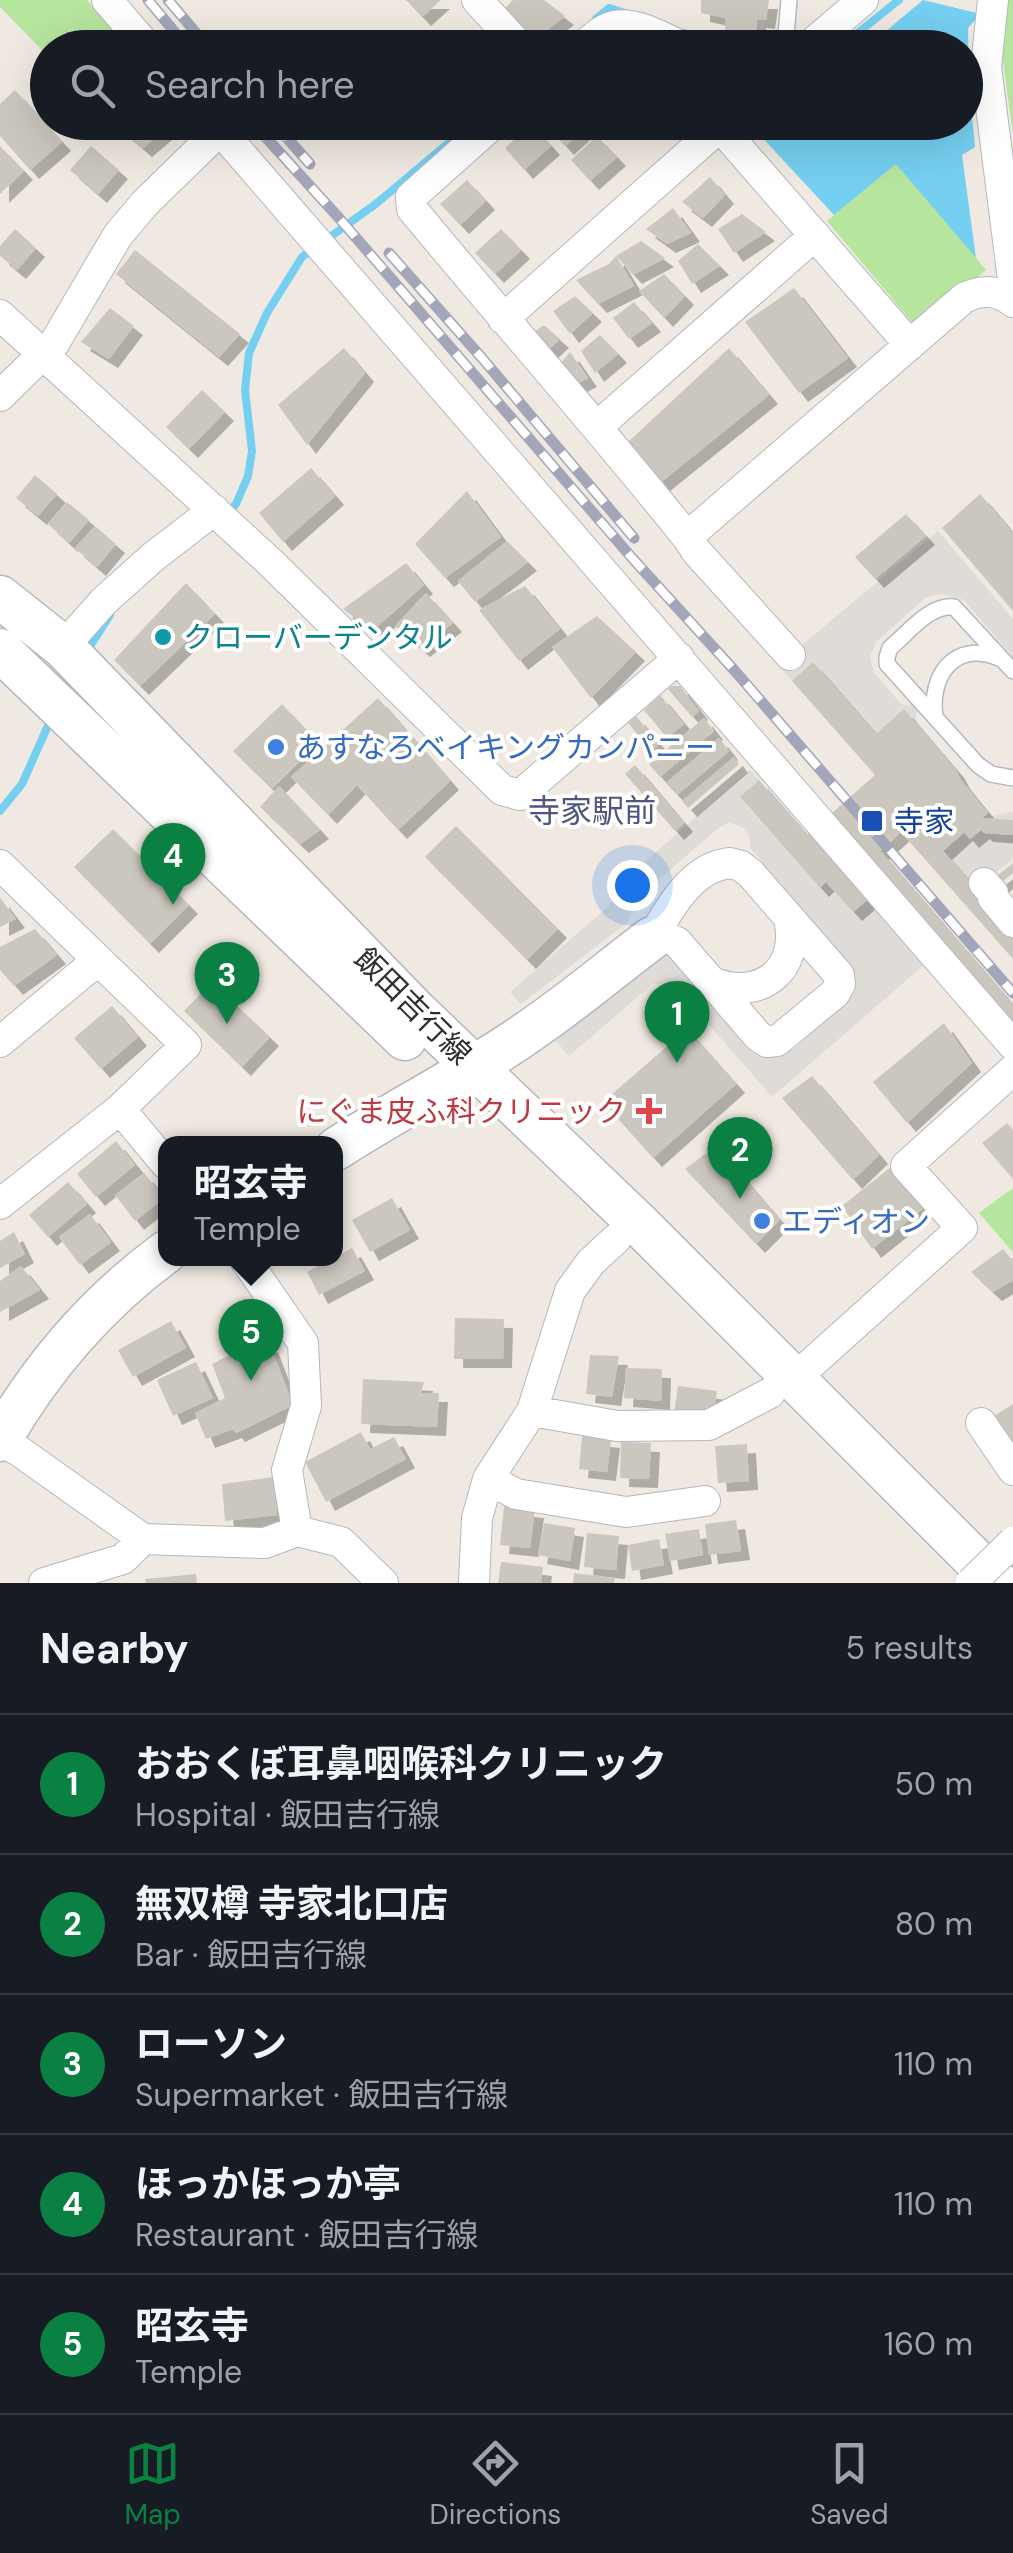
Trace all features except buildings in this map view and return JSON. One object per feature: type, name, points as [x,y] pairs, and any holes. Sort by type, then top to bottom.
[{"type":"main road","name":"飯田吉行線","points":[[0,597],[63,647],[616,1239],[998,1583]]},
{"type":"main road","name":"飯田吉行線","points":[[0,650],[461,1075],[638,1224],[958,1583]]},
{"type":"main road","points":[[343,1144],[530,1031],[652,938]]},
{"type":"main road","points":[[0,1440],[22,1402],[76,1332],[107,1300],[158,1259]]},
{"type":"street","points":[[107,0],[133,30]]},
{"type":"street","points":[[477,0],[504,30]]},
{"type":"street","points":[[828,30],[862,0]]},
{"type":"street","points":[[993,0],[986,67],[1013,280]]},
{"type":"street","points":[[605,30],[624,25],[643,30]]},
{"type":"street","points":[[0,396],[55,342],[118,235],[203,140]]},
{"type":"street","points":[[228,140],[1013,1045]]},
{"type":"street","points":[[475,140],[411,197],[412,209],[598,426],[696,552],[790,654]]},
{"type":"street","points":[[503,319],[706,140]]},
{"type":"street","points":[[735,140],[910,345]]},
{"type":"street","points":[[598,426],[814,236]]},
{"type":"street","points":[[687,537],[964,298],[991,292],[1013,302]]},
{"type":"street","points":[[0,315],[270,562],[502,790],[520,794],[679,658]]},
{"type":"street","points":[[63,647],[104,601],[214,510]]},
{"type":"street","points":[[730,863],[750,874],[810,938],[837,970],[840,980],[834,993],[781,1038],[772,1042],[762,1040],[677,942],[652,938],[677,896],[708,870],[730,863]]},
{"type":"street","points":[[0,865],[186,1045],[120,1109],[0,1204]]},
{"type":"street","points":[[984,883],[1013,922]]},
{"type":"street","points":[[712,982],[746,989],[777,974],[792,942],[789,919]]},
{"type":"street","points":[[0,1042],[98,960]]},
{"type":"street","points":[[532,1412],[617,1426],[709,1425],[782,1386],[962,1228],[906,1166],[1013,1070]]},
{"type":"street","points":[[120,1109],[158,1154]]},
{"type":"street","points":[[474,1583],[477,1518],[488,1479],[532,1412],[570,1290],[591,1262],[616,1239]]},
{"type":"street","points":[[249,1266],[302,1343],[306,1406],[287,1470],[297,1531]]},
{"type":"street","points":[[981,1423],[1013,1470]]},
{"type":"street","points":[[0,1440],[143,1539],[264,1543],[297,1531],[341,1542],[383,1583]]},
{"type":"street","points":[[488,1479],[516,1494],[626,1512],[705,1501]]},
{"type":"street","points":[[44,1583],[123,1559],[143,1539]]},
{"type":"street","points":[[971,1583],[1013,1542]]},
{"type":"lane","points":[[786,30],[788,0]]},
{"type":"lane","points":[[1009,666],[954,607],[947,606],[936,609],[890,648],[886,657],[887,664],[978,765],[991,774],[1013,778]]},
{"type":"lane","points":[[935,717],[935,685],[946,667],[975,654],[996,656],[1009,666]]},
{"type":"green space","points":[[0,0],[87,0],[114,30],[30,30],[30,38],[0,7]]},
{"type":"green space","points":[[1003,0],[1013,0],[1013,135],[1000,37]]},
{"type":"green space","points":[[896,163],[986,270],[917,328],[827,221]]},
{"type":"green space","points":[[1013,1188],[1013,1252],[979,1213]]},
{"type":"shaded area","points":[[938,531],[1013,619],[1013,657],[964,600],[942,594],[926,597],[876,642],[870,657],[874,672],[900,703],[917,704],[916,723],[991,816],[1013,812],[1013,859],[977,889],[943,851],[975,824],[876,734],[813,662],[792,681],[778,665]]},
{"type":"shaded area","points":[[750,770],[759,780],[740,798],[819,887],[826,882],[867,900],[924,965],[772,1097],[674,985],[653,984],[569,1056],[556,1041],[648,960],[659,955],[672,955],[782,1054],[795,1048],[846,1002],[766,874],[762,861],[750,848],[750,837],[743,828],[729,822],[640,896],[627,923],[521,1004],[510,992],[609,906],[619,884]]},
{"type":"water","points":[[923,0],[981,14],[968,30],[887,30]]},
{"type":"water","points":[[765,140],[974,140],[975,147],[962,155],[976,258],[896,164],[834,215]]},
{"type":"waterway","points":[[862,30],[899,0]]},
{"type":"waterway","points":[[596,19],[609,8],[628,14]]},
{"type":"waterway","points":[[323,242],[452,140]]},
{"type":"waterway","points":[[226,515],[236,504],[248,476],[252,451],[245,390],[249,353],[267,313],[302,257],[312,250]]},
{"type":"waterway","points":[[85,654],[110,615]]},
{"type":"waterway","points":[[0,811],[22,784],[51,719]]},
{"type":"railway","points":[[148,0],[173,30]]},
{"type":"railway","points":[[168,0],[194,30]]},
{"type":"railway","points":[[268,140],[1013,993]]},
{"type":"railway","points":[[289,140],[310,164]]},
{"type":"railway","points":[[389,253],[634,538]]},
{"type":"place","name":"クローバーデンタル","points":[[163,637]]},
{"type":"place","name":"あすなろベイキングカンパニー","points":[[276,747]]},
{"type":"place","name":"寺家","points":[[872,821]]},
{"type":"place","name":"ほっかほっか亭","points":[[173,905]]},
{"type":"place","name":"ローソン","points":[[227,1024]]},
{"type":"place","name":"おおくぼ耳鼻咽喉科クリニック","points":[[677,1063]]},
{"type":"place","name":"にぐま皮ふ科クリニック","points":[[649,1111]]},
{"type":"place","name":"無双樽 寺家北口店","points":[[740,1199]]},
{"type":"place","name":"エディオン","points":[[762,1221]]},
{"type":"place","name":"昭玄寺","points":[[251,1381]]},
{"type":"district","name":"寺家駅前","points":[[592,811]]}]
